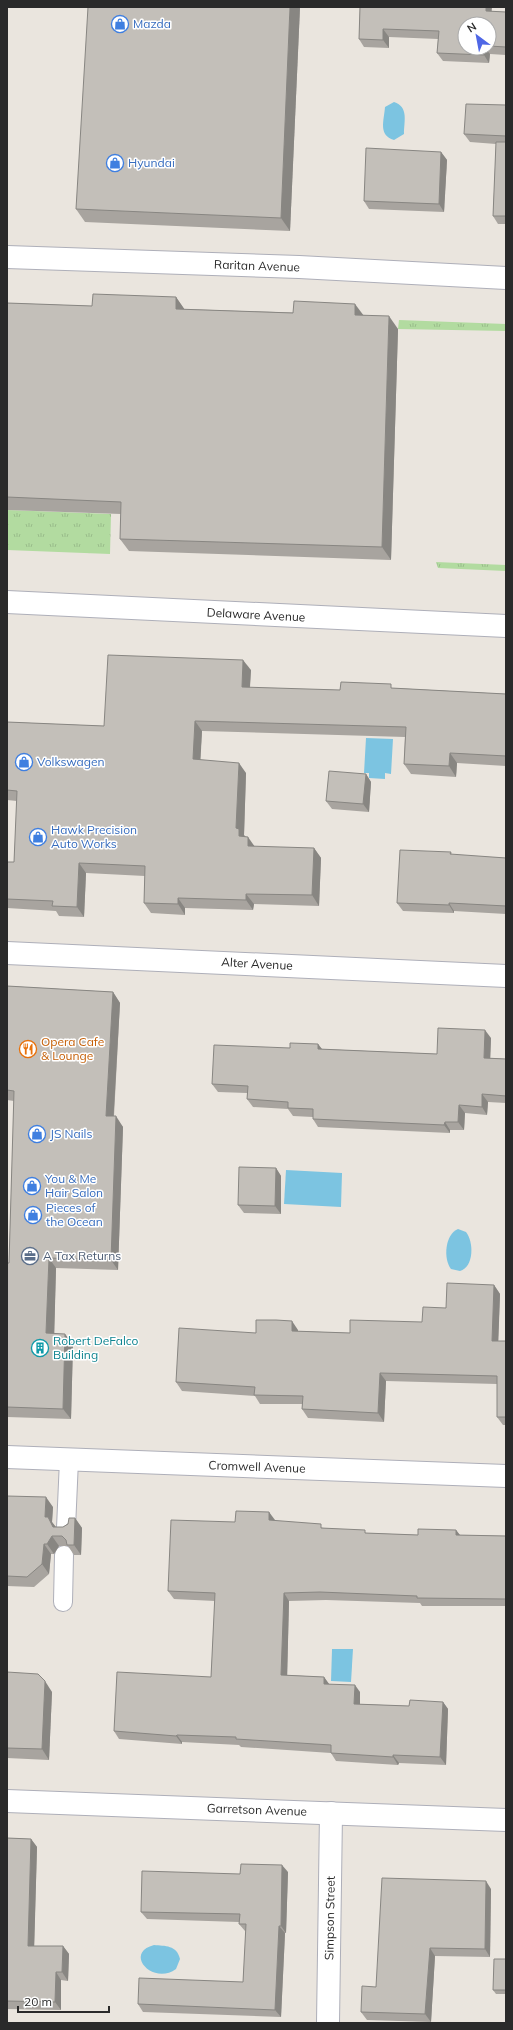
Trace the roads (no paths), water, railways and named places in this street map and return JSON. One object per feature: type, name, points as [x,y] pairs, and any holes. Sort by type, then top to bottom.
[{"type":"street","name":"Raritan Avenue","points":[[7,257],[300,267],[506,278]]},
{"type":"street","name":"Delaware Avenue","points":[[7,602],[506,626]]},
{"type":"street","name":"Alter Avenue","points":[[7,953],[506,976]]},
{"type":"street","name":"Cromwell Avenue","points":[[7,1457],[506,1476]]},
{"type":"street","name":"Garretson Avenue","points":[[7,1801],[506,1820]]},
{"type":"street","name":"Simpson Street","points":[[328,2023],[331,1813]]},
{"type":"lane","points":[[66,1528],[69,1460]]},
{"type":"lane","points":[[63,1602],[64,1555]]},
{"type":"water","points":[[394,102],[402,107],[405,119],[404,134],[394,140],[386,135],[383,122],[385,107]]},
{"type":"water","points":[[366,738],[393,739],[391,774],[385,773],[385,779],[369,778],[369,773],[364,773]]},
{"type":"water","points":[[286,1170],[342,1173],[341,1207],[284,1204]]},
{"type":"water","points":[[458,1229],[466,1232],[469,1236],[471,1248],[468,1265],[465,1269],[460,1271],[451,1269],[448,1265],[446,1253],[450,1236]]},
{"type":"water","points":[[332,1649],[353,1649],[351,1682],[331,1681]]},
{"type":"water","points":[[154,1945],[170,1947],[176,1951],[180,1959],[176,1969],[167,1973],[158,1974],[145,1966],[141,1961],[141,1955],[145,1949]]},
{"type":"place","name":"Mazda","points":[[120,24]]},
{"type":"place","name":"Hyundai","points":[[115,163]]},
{"type":"place","name":"Volkswagen","points":[[24,762]]},
{"type":"place","name":"Hawk Precision Auto Works","points":[[38,837]]},
{"type":"place","name":"Opera Cafe & Lounge","points":[[28,1049]]},
{"type":"place","name":"JS Nails","points":[[37,1134]]},
{"type":"place","name":"You & Me Hair Salon","points":[[32,1186]]},
{"type":"place","name":"Pieces of the Ocean","points":[[33,1215]]},
{"type":"place","name":"A Tax Returns","points":[[30,1256]]},
{"type":"place","name":"Robert DeFalco Building","points":[[40,1348]]}]
